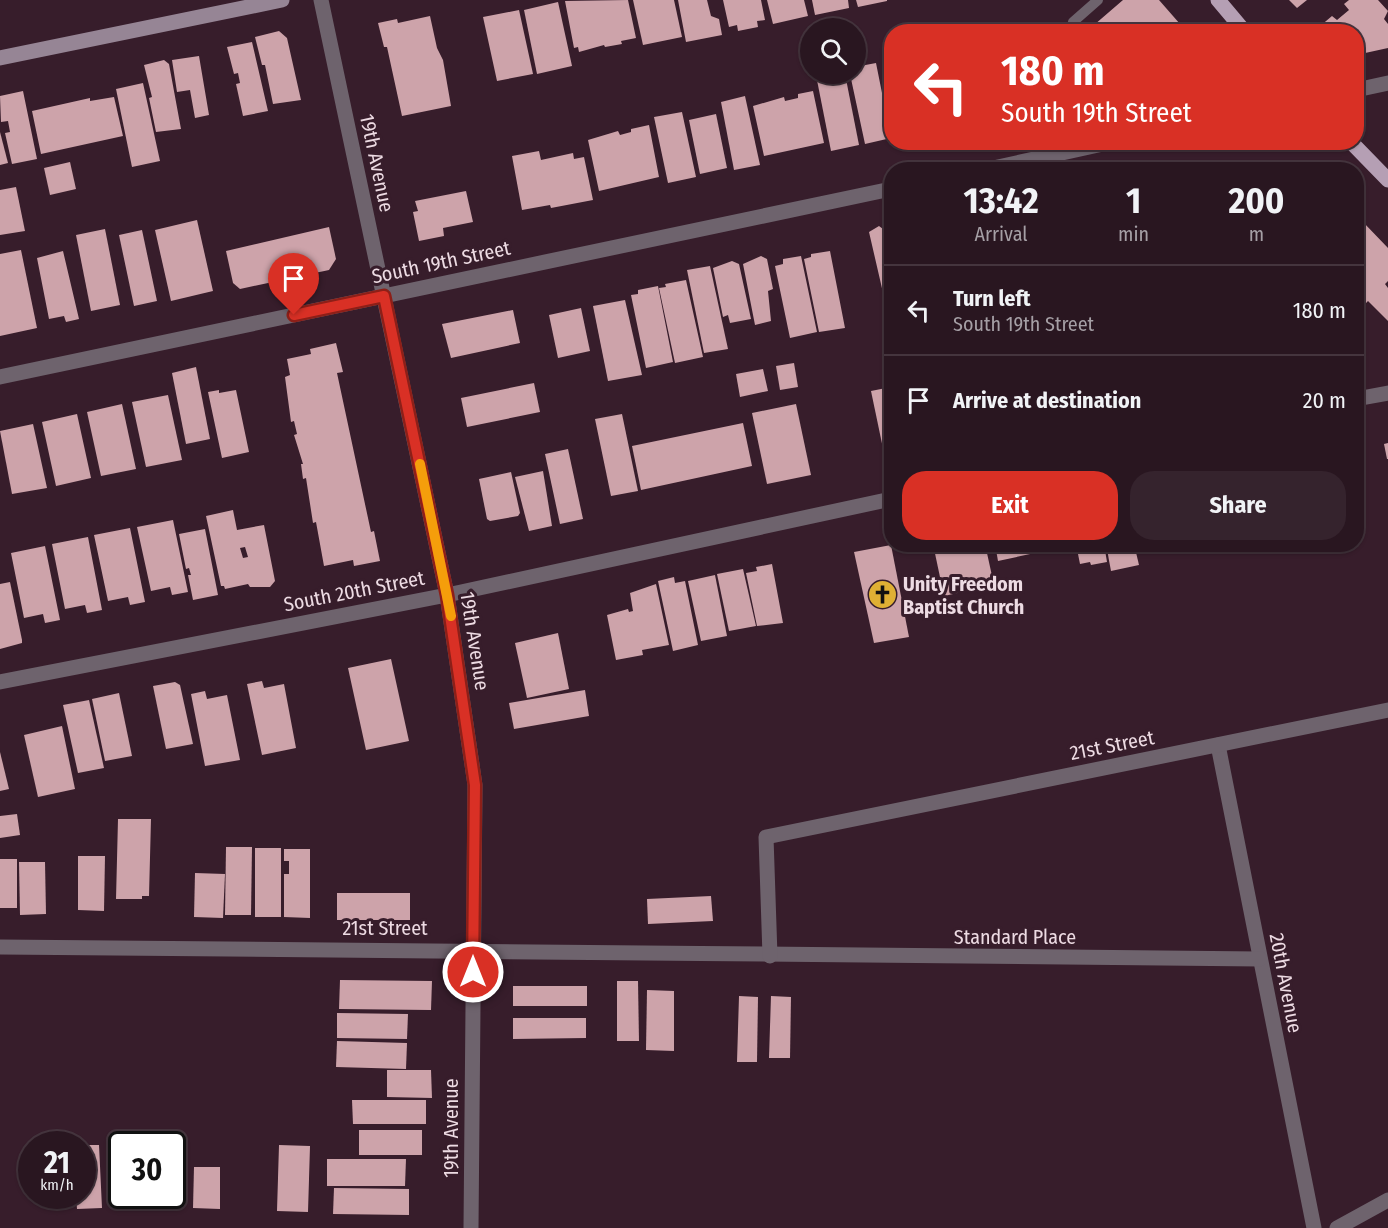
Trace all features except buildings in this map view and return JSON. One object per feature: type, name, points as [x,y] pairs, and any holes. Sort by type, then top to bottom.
[{"type":"main road","points":[[1218,0],[1238,24]]},
{"type":"main road","points":[[1359,150],[1388,180]]},
{"type":"street","points":[[0,58],[282,0]]},
{"type":"street","name":"19th Avenue","points":[[321,0],[447,595],[475,785],[471,1228]]},
{"type":"street","points":[[1364,88],[1388,83]]},
{"type":"street","points":[[1019,162],[1072,150]]},
{"type":"street","name":"South 19th Street","points":[[0,376],[884,190]]},
{"type":"street","points":[[1364,398],[1388,393]]},
{"type":"street","name":"South 20th Street","points":[[0,682],[447,595],[884,501]]},
{"type":"street","name":"21st Street","points":[[0,946],[473,949],[770,956],[766,837],[1388,710]]},
{"type":"street","name":"20th Avenue","points":[[1218,745],[1314,1228]]},
{"type":"street","name":"Standard Place","points":[[770,956],[1260,959]]},
{"type":"street","points":[[1337,1228],[1388,1200]]},
{"type":"lane","points":[[1073,24],[1098,0]]},
{"type":"slow traffic","points":[[420,464],[451,616]]},
{"type":"place","name":"Unity Freedom Baptist Church","points":[[882,595]]},
{"type":"route","points":[[294,315],[384,296],[447,595],[475,785],[473,972]]}]
